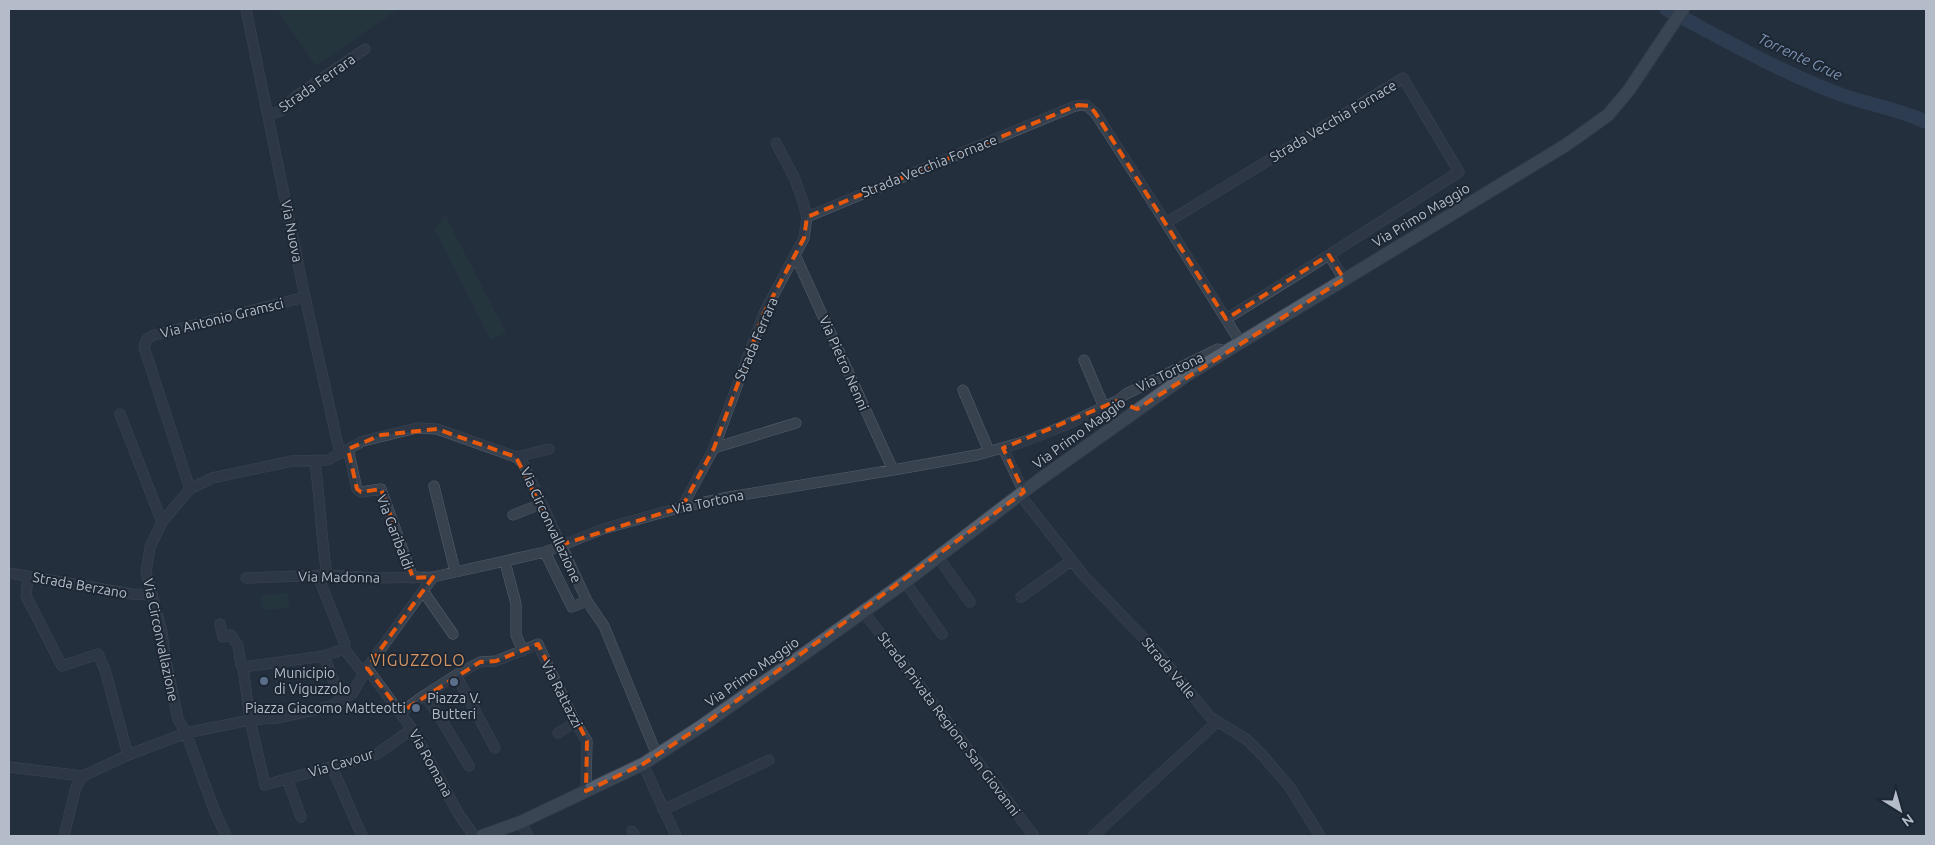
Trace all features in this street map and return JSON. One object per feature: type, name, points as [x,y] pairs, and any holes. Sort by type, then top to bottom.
[{"type":"main road","name":"Via Primo Maggio","points":[[482,836],[521,822],[643,764],[703,726],[904,582],[1138,409],[1240,342],[1566,145],[1608,115],[1629,90],[1683,9]]},
{"type":"street","name":"Via Nuova","points":[[246,9],[305,297],[344,452]]},
{"type":"street","name":"Strada Ferrara","points":[[269,115],[280,111],[295,96],[365,49]]},
{"type":"street","name":"Strada Vecchia Fornace","points":[[807,217],[982,143],[1075,106],[1086,105],[1096,114],[1166,222],[1226,320],[1458,172],[1403,78],[1166,222]]},
{"type":"street","name":"Strada Ferrara","points":[[682,507],[714,448],[764,313],[804,238],[807,217],[795,179],[776,144]]},
{"type":"street","name":"Via Pietro Nenni","points":[[795,255],[893,470]]},
{"type":"street","points":[[1329,255],[1344,278]]},
{"type":"street","name":"Via Antonio Gramsci","points":[[190,490],[144,347],[147,339],[154,335],[305,297]]},
{"type":"street","points":[[1226,320],[1240,342]]},
{"type":"street","name":"Via Tortona","points":[[433,577],[545,552],[603,529],[682,507],[729,497],[893,470],[1003,448],[1053,430],[1117,402],[1126,394],[1218,349],[1226,351]]},
{"type":"street","points":[[1084,360],[1104,407]]},
{"type":"street","points":[[963,390],[989,451]]},
{"type":"street","name":"Via Tortona","points":[[1117,402],[1126,402],[1138,409]]},
{"type":"street","points":[[120,414],[162,522]]},
{"type":"street","points":[[714,448],[796,423]]},
{"type":"street","name":"Via Circonvallazione","points":[[226,836],[215,812],[186,733],[178,719],[165,657],[162,632],[146,572],[150,547],[162,522],[190,490],[212,478],[292,462],[328,460],[363,441],[381,435],[437,429],[516,457],[523,463],[587,601],[604,626],[657,755]]},
{"type":"street","name":"Strada Valle","points":[[1003,448],[1022,494],[1084,576],[1158,653],[1210,717],[1246,740],[1263,756],[1289,786],[1320,836]]},
{"type":"street","points":[[516,457],[548,449]]},
{"type":"street","name":"Via Garibaldi","points":[[344,452],[357,489],[361,492],[381,489],[413,578]]},
{"type":"street","points":[[243,666],[324,656],[344,649],[345,644],[322,575],[320,501],[315,462]]},
{"type":"street","points":[[434,486],[455,571]]},
{"type":"street","points":[[513,515],[541,504]]},
{"type":"street","points":[[545,552],[572,608],[587,601]]},
{"type":"street","points":[[938,557],[970,602]]},
{"type":"street","points":[[1021,597],[1072,560]]},
{"type":"street","points":[[401,712],[427,698],[456,675],[480,662],[496,662],[523,651],[516,635],[516,604],[505,562]]},
{"type":"street","name":"Strada Berzano","points":[[9,573],[152,596]]},
{"type":"street","name":"Via Madonna","points":[[246,578],[322,575],[377,578],[433,577]]},
{"type":"street","points":[[28,576],[26,596],[62,666],[98,654],[106,670],[128,756]]},
{"type":"street","points":[[64,836],[76,787],[84,776],[186,733],[250,720],[278,718],[328,707],[352,694],[365,671],[433,577]]},
{"type":"street","points":[[904,582],[942,634]]},
{"type":"street","points":[[423,591],[453,634]]},
{"type":"street","name":"Strada Privata Regione San Giovanni","points":[[863,611],[1034,836]]},
{"type":"street","points":[[220,624],[223,636],[231,635],[238,646],[240,665],[243,666],[250,720]]},
{"type":"street","name":"Via Rattazzi","points":[[523,651],[538,644],[575,722],[587,741],[586,791]]},
{"type":"street","name":"Via Romana","points":[[344,649],[401,712],[458,813],[474,836]]},
{"type":"street","points":[[324,656],[341,700]]},
{"type":"street","points":[[456,675],[495,748]]},
{"type":"street","points":[[427,698],[469,766]]},
{"type":"street","name":"Via Cavour","points":[[250,720],[265,785],[377,754],[412,729]]},
{"type":"street","points":[[558,733],[575,722]]},
{"type":"street","points":[[1093,836],[1217,722]]},
{"type":"street","points":[[663,810],[769,760]]},
{"type":"street","points":[[643,764],[676,836]]},
{"type":"street","points":[[9,767],[84,776]]},
{"type":"street","points":[[332,767],[362,836]]},
{"type":"street","points":[[287,780],[301,817]]},
{"type":"street","points":[[521,822],[528,836]]},
{"type":"highlighted area","points":[[1078,105],[1090,106],[1096,114],[1226,319],[1329,255],[1344,279],[1137,409],[1117,401],[1003,448],[1024,492],[703,725],[643,764],[586,791],[587,741],[538,644],[496,661],[480,662],[401,712],[367,668],[433,577],[413,578],[381,489],[361,492],[357,489],[348,449],[381,435],[437,429],[516,457],[560,545],[682,507],[714,448],[764,313],[804,238],[807,217]]},
{"type":"green space","points":[[398,9],[316,66],[278,10]]},
{"type":"green space","points":[[445,215],[506,333],[491,340],[435,230]]},
{"type":"green space","points":[[288,593],[289,608],[263,610],[261,595]]},
{"type":"waterway","name":"Torrente Grue","points":[[1666,9],[1753,55],[1819,86],[1926,122]]},
{"type":"place","name":"Municipio di Viguzzolo","points":[[264,681]]},
{"type":"place","name":"Piazza V. Butteri","points":[[454,682]]},
{"type":"place","name":"Piazza Giacomo Matteotti","points":[[416,708]]},
{"type":"district","name":"VIGUZZOLO","points":[[418,660]]}]
